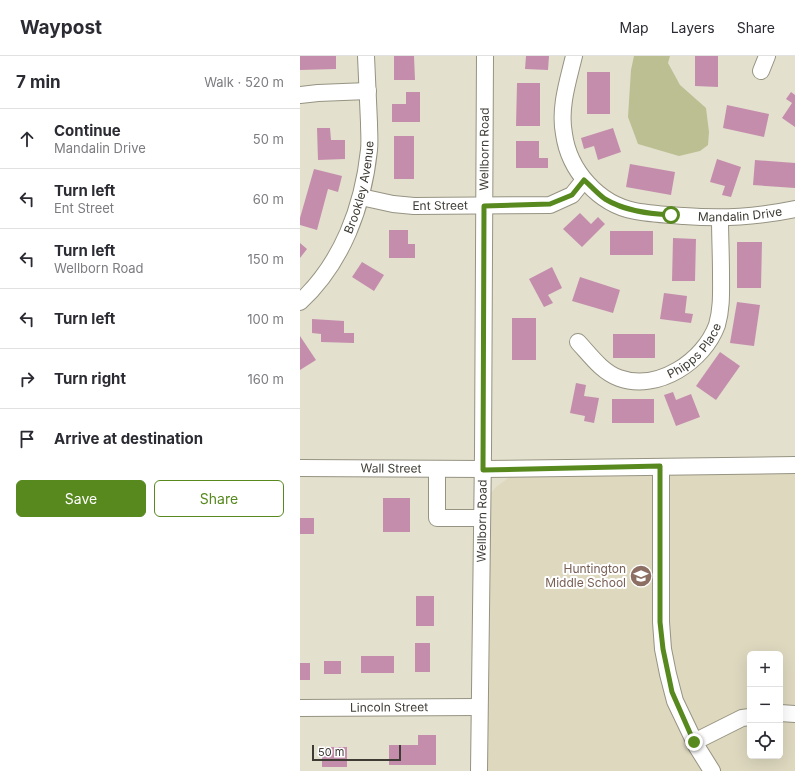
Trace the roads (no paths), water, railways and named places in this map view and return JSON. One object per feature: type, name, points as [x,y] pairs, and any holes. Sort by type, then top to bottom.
[{"type":"street","name":"Brookley Avenue","points":[[300,302],[312,291],[334,263],[342,247],[361,198],[369,149],[366,56]]},
{"type":"street","name":"Wellborn Road","points":[[478,771],[483,470],[485,56]]},
{"type":"street","name":"Mandalin Drive","points":[[574,56],[564,102],[564,134],[568,151],[584,180],[604,198],[634,211],[652,214],[720,218],[762,215],[795,209]]},
{"type":"street","points":[[761,71],[767,56]]},
{"type":"street","points":[[300,95],[368,91]]},
{"type":"street","name":"Ent Street","points":[[361,198],[414,206],[550,204],[572,195],[584,180]]},
{"type":"street","name":"Phipps Place","points":[[578,342],[602,367],[619,378],[640,381],[660,378],[680,369],[696,357],[709,342],[717,324],[721,305],[720,218]]},
{"type":"street","name":"Wall Street","points":[[300,468],[483,470],[795,465]]},
{"type":"street","points":[[660,466],[660,622],[663,649],[672,692],[694,742],[712,771]]},
{"type":"street","points":[[437,469],[437,518],[482,518]]},
{"type":"street","name":"Lincoln Street","points":[[300,708],[478,707]]},
{"type":"street","points":[[783,713],[795,714]]},
{"type":"street","points":[[694,742],[742,718],[747,717]]},
{"type":"place","name":"Huntington Middle School","points":[[641,576]]}]
